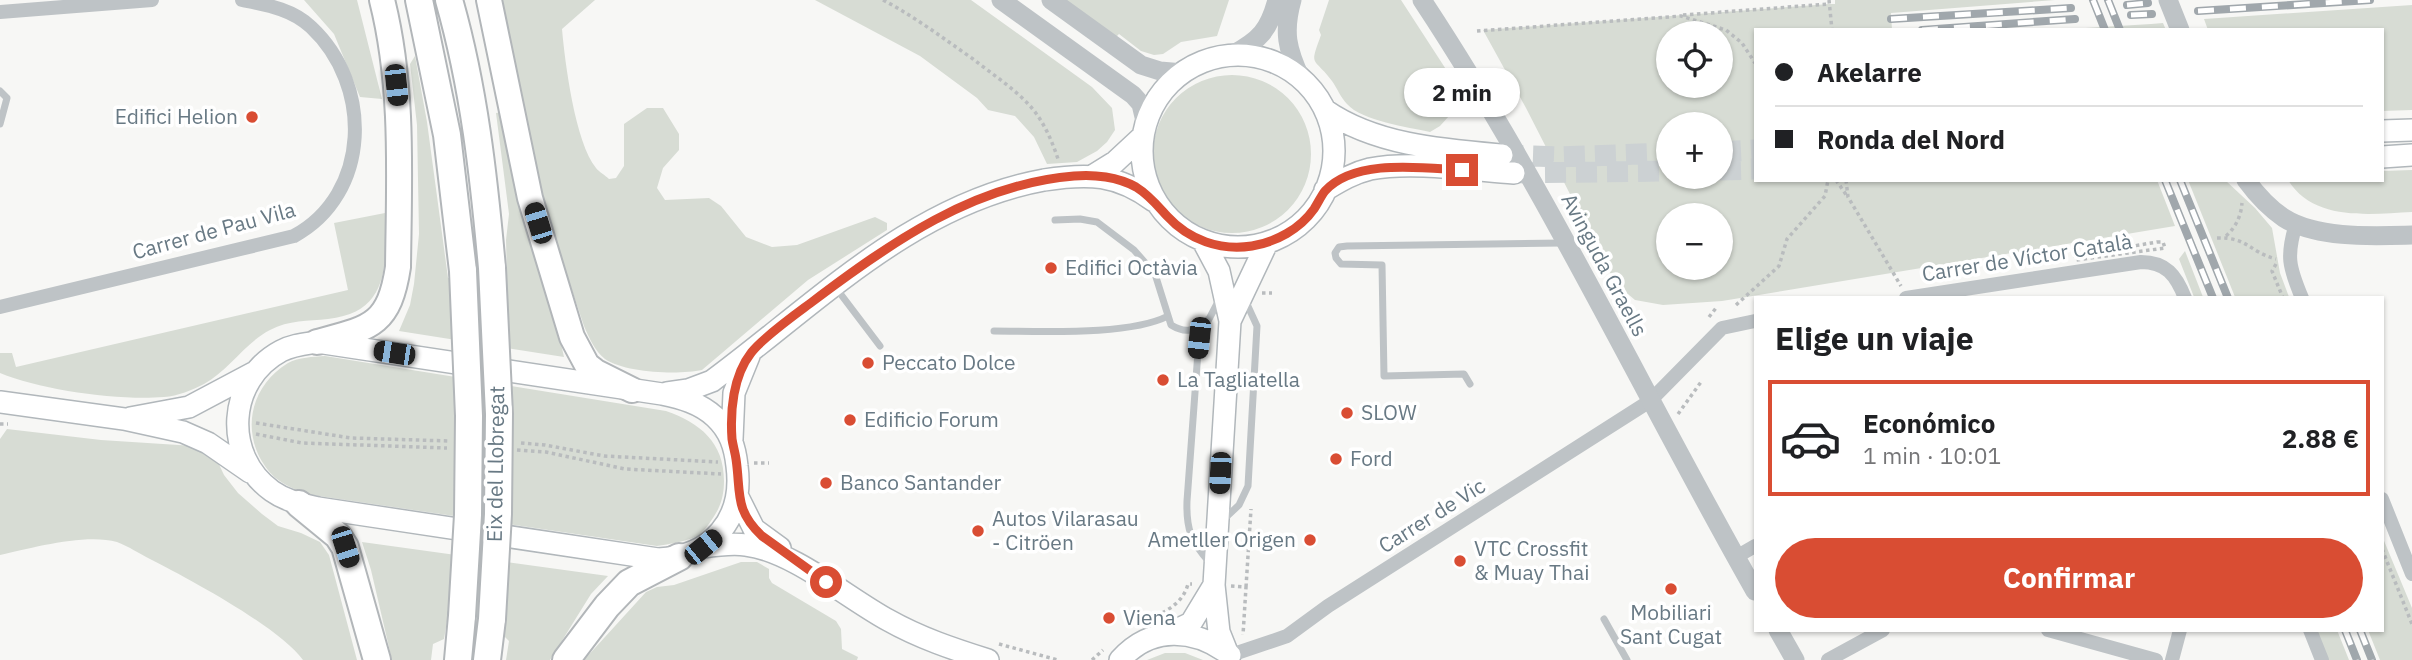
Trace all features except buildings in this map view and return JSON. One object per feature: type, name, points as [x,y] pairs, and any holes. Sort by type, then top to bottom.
[{"type":"highway","points":[[317,342],[353,332],[379,319],[394,290],[398,267],[398,104],[392,47],[382,0]]},
{"type":"highway","name":"Eix del Llobregat","points":[[419,0],[447,135],[463,271],[470,416],[468,515],[458,660]]},
{"type":"highway","points":[[449,0],[459,33]]},
{"type":"highway","points":[[458,0],[459,33]]},
{"type":"highway","points":[[489,0],[530,198],[572,337],[583,358],[596,372],[632,390]]},
{"type":"highway","name":"Eix del Llobregat","points":[[459,33],[484,185],[492,268],[499,414],[498,514],[487,660]]},
{"type":"highway","points":[[299,503],[338,536],[345,547],[377,660]]},
{"type":"highway","points":[[566,660],[623,588],[641,575],[691,552]]},
{"type":"main road","points":[[662,394],[683,391],[712,381],[834,285],[932,221],[974,200],[1029,183],[1094,175],[1135,187],[1156,202],[1180,229],[1203,241],[1234,247],[1267,243],[1302,223],[1314,209],[1325,190],[1332,169],[1334,149],[1325,110],[1301,79],[1269,60],[1232,55],[1211,59],[1183,73],[1160,95],[1144,129],[1115,162],[1094,175]]},
{"type":"main road","points":[[1325,110],[1353,127],[1397,140],[1446,150],[1502,155]]},
{"type":"main road","points":[[1144,129],[1143,170],[1156,202]]},
{"type":"main road","points":[[2384,131],[2412,130]]},
{"type":"main road","points":[[2384,157],[2412,155]]},
{"type":"main road","points":[[1325,190],[1346,177],[1373,169],[1404,167],[1514,173]]},
{"type":"main road","points":[[1203,241],[1219,271],[1243,293]]},
{"type":"main road","points":[[1236,654],[1223,648],[1214,577],[1220,319],[1243,293],[1267,243]]},
{"type":"main road","points":[[124,419],[189,407],[257,371],[280,352],[293,346],[317,342],[662,394],[700,405],[721,422],[732,441]]},
{"type":"main road","points":[[691,552],[722,530],[733,514],[738,498],[738,475],[732,441],[734,393],[751,352]]},
{"type":"main road","points":[[255,475],[240,448],[237,430],[244,391],[257,371]]},
{"type":"main road","points":[[0,402],[124,419],[197,438],[255,475],[272,491],[299,503],[658,559],[746,545],[766,550],[806,569],[911,632],[947,648],[993,652]]},
{"type":"main road","points":[[738,498],[754,529],[806,569]]},
{"type":"main road","points":[[1120,660],[1149,638],[1191,623],[1214,577]]},
{"type":"main road","points":[[1169,633],[1198,637],[1236,654]]},
{"type":"street","points":[[0,12],[152,0]]},
{"type":"street","name":"Carrer de Pau Vila","points":[[0,307],[294,236],[311,227],[327,210],[342,188],[350,164],[355,125],[352,95],[338,60],[310,26],[278,7],[242,0]]},
{"type":"street","points":[[1001,0],[1133,95],[1141,104],[1144,129]]},
{"type":"street","points":[[1051,0],[1141,65],[1160,71],[1183,73]]},
{"type":"street","points":[[1232,55],[1251,44],[1266,30],[1276,0]]},
{"type":"street","points":[[1292,0],[1286,26],[1287,47],[1301,79]]},
{"type":"street","name":"Avinguda Graells","points":[[1422,0],[1467,69],[1567,243],[1754,589]]},
{"type":"street","points":[[2168,0],[2179,28]]},
{"type":"street","points":[[2247,182],[2260,199],[2286,219],[2296,223],[2339,235],[2412,235]]},
{"type":"street","points":[[2296,223],[2288,258],[2301,296]]},
{"type":"street","name":"Carrer de Víctor Català","points":[[1914,296],[2141,262],[2155,262],[2169,269],[2178,279],[2184,296]]},
{"type":"street","points":[[1650,401],[1723,328],[1754,321]]},
{"type":"street","name":"Carrer de Vic","points":[[1236,654],[1287,636],[1328,606],[1650,401]]},
{"type":"street","points":[[2384,504],[2412,574]]},
{"type":"street","points":[[1736,557],[1754,547]]},
{"type":"street","points":[[1778,632],[1795,660]]},
{"type":"street","points":[[1828,660],[1879,632]]},
{"type":"street","points":[[2055,632],[2156,660]]},
{"type":"street","points":[[2172,660],[2179,632]]},
{"type":"street","points":[[2311,632],[2322,660]]},
{"type":"lane","points":[[0,91],[7,98],[0,124]]},
{"type":"lane","points":[[1055,220],[1080,219],[1097,222],[1122,240],[1154,274],[1171,325],[1182,331],[1195,330],[1220,319]]},
{"type":"lane","points":[[1470,384],[1464,374],[1384,376],[1382,265],[1341,264],[1335,253],[1339,247],[1567,243]]},
{"type":"lane","points":[[834,285],[880,346]]},
{"type":"lane","points":[[1217,525],[1239,505],[1248,486],[1257,326],[1243,293]]},
{"type":"lane","points":[[994,331],[1100,330],[1154,323],[1168,316]]},
{"type":"lane","points":[[1214,577],[1187,523],[1199,338],[1220,319]]},
{"type":"lane","points":[[1604,619],[1627,660]]},
{"type":"path","points":[[883,0],[912,16],[955,46],[1030,106],[1044,126],[1060,166]]},
{"type":"path","points":[[1477,31],[1829,2],[1832,28]]},
{"type":"path","points":[[1681,16],[1726,30],[1742,43],[1754,61]]},
{"type":"path","points":[[1736,305],[1779,266],[1787,239],[1825,195],[1828,182]]},
{"type":"path","points":[[1837,182],[1906,296]]},
{"type":"path","points":[[1846,182],[1848,197]]},
{"type":"path","points":[[2224,238],[2241,213],[2242,202]]},
{"type":"path","points":[[2217,238],[2234,237],[2273,258],[2288,258]]},
{"type":"path","points":[[2141,244],[2163,242],[2165,248]]},
{"type":"path","points":[[1243,293],[1272,293]]},
{"type":"path","points":[[1678,416],[1678,411],[1701,382]]},
{"type":"path","points":[[2384,554],[2412,624]]},
{"type":"path","points":[[1214,577],[1246,587],[1242,635],[1236,654]]},
{"type":"path","points":[[993,652],[1058,660]]},
{"type":"shaded area","points":[[304,0],[357,0],[382,99],[360,97],[334,34]]},
{"type":"shaded area","points":[[502,0],[595,0],[562,29],[572,102],[582,140],[596,168],[609,179],[616,178],[624,166],[624,124],[647,108],[663,108],[679,134],[679,150],[663,168],[657,188],[665,200],[709,198],[721,206],[746,237],[772,247],[797,245],[875,217],[887,223],[887,230],[808,280],[702,370],[652,372],[614,364],[605,359],[595,348],[584,326],[533,174]]},
{"type":"shaded area","points":[[815,0],[971,0],[1092,87],[1112,108],[1115,130],[1097,151],[1077,162],[1047,164],[1034,137],[1015,116],[988,110],[977,98],[920,56]]},
{"type":"shaded area","points":[[1061,0],[1229,0],[1217,36],[1181,42],[1163,54],[1154,55],[1141,51],[1119,34],[1114,39]]},
{"type":"shaded area","points":[[1329,0],[1401,0],[1475,114],[1449,116],[1430,132],[1386,122],[1354,110],[1345,102],[1314,57]]},
{"type":"shaded area","points":[[1835,0],[2055,0],[1891,13],[1892,28],[1754,28],[1754,182],[2158,182],[2175,226],[1722,301],[1663,305],[1635,300],[1616,284],[1483,30],[1835,4]]},
{"type":"shaded area","points":[[2412,5],[2412,110],[2384,111],[2384,28],[2207,28],[2204,19]]},
{"type":"shaded area","points":[[2163,23],[2165,28],[2086,28]]},
{"type":"shaded area","points":[[415,56],[427,122],[448,278],[507,282],[506,240],[509,214],[496,113],[502,112],[564,357],[399,331],[410,305],[419,234],[417,125],[410,64]]},
{"type":"shaded area","points":[[1232,75],[1262,81],[1288,98],[1305,124],[1311,154],[1305,184],[1288,210],[1262,227],[1232,233],[1202,227],[1176,210],[1159,184],[1153,154],[1159,124],[1176,98],[1202,81]]},
{"type":"shaded area","points":[[2412,170],[2412,212],[2361,214],[2328,209],[2299,194],[2290,182],[2384,182],[2384,171]]},
{"type":"shaded area","points":[[2189,182],[2227,182],[2272,228],[2280,273],[2289,296],[2235,296]]},
{"type":"shaded area","points":[[385,213],[384,267],[374,296],[364,307],[349,314],[291,323],[270,330],[213,378],[190,390],[164,397],[103,396],[58,389],[0,373],[0,353],[12,353],[16,367],[348,290],[334,223]]},
{"type":"shaded area","points":[[2185,251],[2203,296],[2194,296],[2179,259]]},
{"type":"shaded area","points":[[325,356],[666,411],[699,428],[715,445],[723,467],[724,489],[720,505],[710,523],[698,535],[681,542],[657,546],[312,495],[298,490],[274,477],[267,469],[255,445],[252,418],[259,393],[276,372],[301,358]]},
{"type":"shaded area","points":[[7,429],[101,440],[194,446],[216,458],[224,475],[238,493],[262,514],[278,526],[320,542],[329,555],[357,660],[303,660],[274,633],[232,605],[117,542],[75,540],[0,555],[0,439]]},
{"type":"shaded area","points":[[2384,541],[2412,608],[2412,660],[2380,660],[2369,632],[2384,632]]},
{"type":"shaded area","points":[[362,542],[608,576],[591,594],[550,660],[506,660],[509,641],[502,634],[503,620],[448,615],[444,639],[433,644],[431,660],[392,660]]},
{"type":"shaded area","points":[[741,562],[757,562],[769,569],[772,583],[836,621],[841,629],[842,649],[858,657],[857,660],[584,660],[646,592]]},
{"type":"shaded area","points":[[2315,632],[2338,632],[2349,660],[2325,660]]},
{"type":"shaded area","points":[[1165,653],[1185,653],[1203,660],[1147,660]]},
{"type":"tunnel","points":[[1733,151],[1754,150]]},
{"type":"tunnel","points":[[1502,155],[1559,157],[1656,153]]},
{"type":"tunnel","points":[[1733,170],[1754,169]]},
{"type":"tunnel","points":[[1514,173],[1656,171]]},
{"type":"railway","points":[[2093,0],[2104,28]]},
{"type":"railway","points":[[2108,0],[2119,28]]},
{"type":"railway","points":[[2198,11],[2370,0]]},
{"type":"railway","points":[[2127,5],[2148,3]]},
{"type":"railway","points":[[1891,19],[2071,8]]},
{"type":"railway","points":[[2131,15],[2152,14]]},
{"type":"railway","points":[[1950,28],[2075,19]]},
{"type":"railway","points":[[2166,182],[2212,296]]},
{"type":"railway","points":[[2181,182],[2227,296]]},
{"type":"railway","points":[[2346,632],[2357,660]]},
{"type":"railway","points":[[2361,632],[2372,660]]},
{"type":"place","name":"Edifici Helion","points":[[252,117]]},
{"type":"place","name":"Edifici Octàvia","points":[[1051,268]]},
{"type":"place","name":"Peccato Dolce","points":[[868,363]]},
{"type":"place","name":"La Tagliatella","points":[[1163,380]]},
{"type":"place","name":"SLOW","points":[[1347,413]]},
{"type":"place","name":"Edificio Forum","points":[[850,420]]},
{"type":"place","name":"Ford","points":[[1336,459]]},
{"type":"place","name":"Banco Santander","points":[[826,483]]},
{"type":"place","name":"Autos Vilarasau - Citröen","points":[[978,531]]},
{"type":"place","name":"Ametller Origen","points":[[1310,540]]},
{"type":"place","name":"VTC Crossfit & Muay Thai","points":[[1460,561]]},
{"type":"place","name":"Mobiliari Sant Cugat","points":[[1671,589]]},
{"type":"place","name":"Viena","points":[[1109,618]]},
{"type":"route","points":[[826,582],[762,536],[754,529],[744,512],[738,498],[738,475],[732,441],[734,393],[751,352],[838,281],[887,249],[932,221],[974,200],[1029,183],[1073,176],[1094,175],[1135,187],[1156,202],[1180,229],[1203,241],[1234,247],[1267,243],[1287,233],[1302,223],[1325,190],[1360,172],[1404,167],[1462,170]]}]
